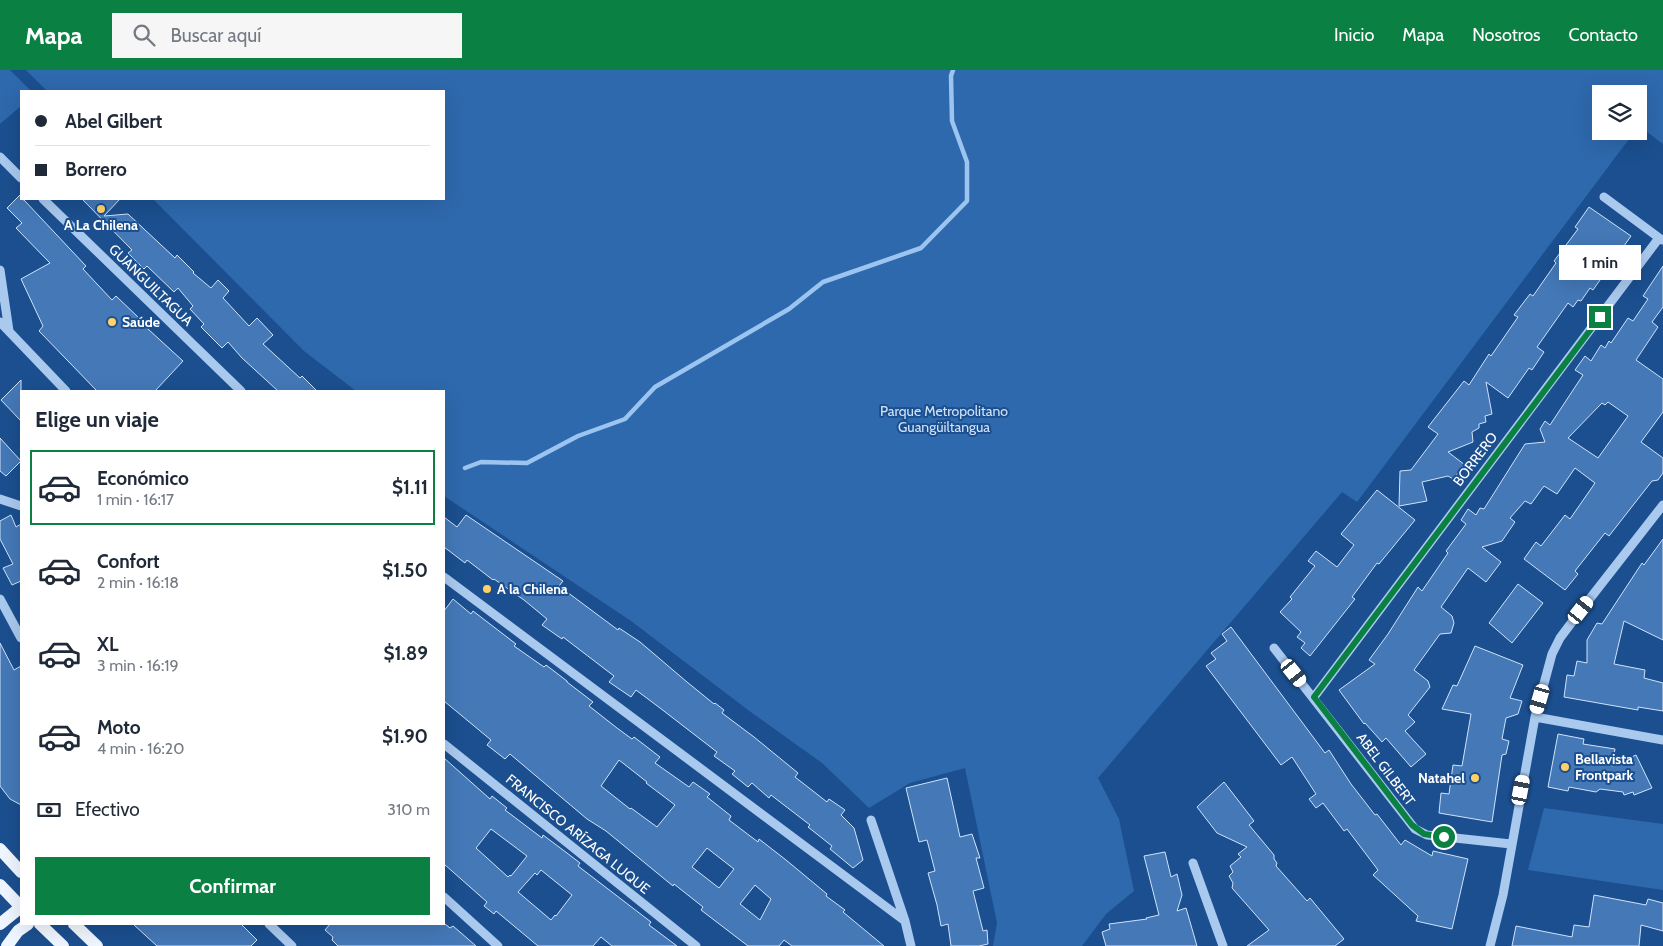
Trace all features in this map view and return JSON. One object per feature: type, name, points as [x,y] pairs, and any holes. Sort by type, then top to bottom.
[{"type":"main road","points":[[0,849],[20,871]]},
{"type":"main road","points":[[0,885],[20,906]]},
{"type":"main road","points":[[0,924],[20,908]]},
{"type":"main road","points":[[7,946],[18,931],[27,925]]},
{"type":"main road","points":[[41,925],[63,946]]},
{"type":"main road","points":[[75,925],[97,946]]},
{"type":"street","points":[[0,157],[20,177]]},
{"type":"street","points":[[1604,197],[1661,240]]},
{"type":"street","name":"GUANGUILTAGUA","points":[[44,200],[239,390]]},
{"type":"street","name":"BORRERO","points":[[1314,697],[1661,240]]},
{"type":"street","points":[[0,270],[9,331]]},
{"type":"street","points":[[0,322],[65,390]]},
{"type":"street","points":[[0,499],[20,506]]},
{"type":"street","points":[[1490,946],[1503,895],[1534,717],[1552,654],[1560,638],[1663,505]]},
{"type":"street","points":[[445,578],[905,921]]},
{"type":"street","points":[[0,599],[20,636]]},
{"type":"street","name":"ABEL GILBERT","points":[[1274,648],[1415,829],[1428,835],[1511,844]]},
{"type":"street","points":[[1534,717],[1663,740]]},
{"type":"street","name":"FRANCISCO ARÍZAGA LUQUE","points":[[445,745],[696,946]]},
{"type":"street","points":[[871,820],[905,921],[911,946]]},
{"type":"street","points":[[1193,863],[1223,946]]},
{"type":"street","points":[[445,898],[498,946]]},
{"type":"street","points":[[270,925],[292,946]]},
{"type":"green space","points":[[0,70],[10,70],[30,90],[20,90],[20,107],[0,124]]},
{"type":"green space","name":"Parque Metropolitano Guangüiltangua","points":[[26,70],[1663,70],[1663,144],[1647,132],[1647,85],[1592,85],[1592,140],[1628,140],[1357,502],[1342,492],[1098,778],[1119,819],[1134,891],[1106,914],[1082,946],[993,946],[997,923],[965,768],[910,783],[869,808],[822,763],[748,710],[631,621],[445,497],[445,390],[355,390],[304,351],[154,200],[445,200],[445,90],[46,90]]},
{"type":"green space","points":[[1544,808],[1663,824],[1663,890],[1528,870]]},
{"type":"building","points":[[20,195],[20,200],[24,200],[86,266],[83,269],[112,300],[116,296],[139,318],[137,319],[183,361],[156,390],[96,390],[39,331],[43,326],[21,279],[50,263],[16,228],[22,223],[7,208]]},
{"type":"building","points":[[83,200],[119,200],[104,216],[128,214],[175,258],[177,255],[193,273],[211,288],[218,280],[229,291],[223,298],[249,326],[257,318],[273,335],[263,344],[316,390],[277,390],[242,358],[228,342],[222,348],[201,327],[204,324],[190,309],[193,306],[178,288],[174,292],[147,266],[144,269],[128,253],[132,250]]},
{"type":"building","points":[[1589,207],[1631,236],[1593,290],[1590,288],[1581,301],[1578,300],[1573,307],[1568,303],[1537,347],[1544,352],[1532,370],[1529,368],[1508,398],[1486,382],[1492,414],[1485,416],[1486,422],[1479,424],[1479,428],[1472,432],[1473,442],[1448,452],[1465,465],[1453,479],[1448,476],[1422,482],[1427,501],[1399,506],[1400,471],[1411,470],[1438,434],[1428,427],[1464,381],[1469,385],[1489,354],[1491,356],[1518,317],[1514,315],[1530,294],[1533,296],[1556,263],[1554,261],[1578,229],[1575,227]]},
{"type":"building","points":[[1663,266],[1663,307],[1652,322],[1658,327],[1636,360],[1663,379],[1663,412],[1641,442],[1663,458],[1663,473],[1658,480],[1652,481],[1609,536],[1605,533],[1575,571],[1578,574],[1565,590],[1524,559],[1536,542],[1541,546],[1565,515],[1570,519],[1595,483],[1575,468],[1557,494],[1544,486],[1531,504],[1525,501],[1510,518],[1515,522],[1502,541],[1482,547],[1501,562],[1486,582],[1468,568],[1441,607],[1452,616],[1454,623],[1451,633],[1440,634],[1414,670],[1428,681],[1430,687],[1408,715],[1415,722],[1405,731],[1426,754],[1411,767],[1386,738],[1382,742],[1364,724],[1339,690],[1375,664],[1369,660],[1418,587],[1422,591],[1448,553],[1446,551],[1466,524],[1461,520],[1468,509],[1476,515],[1480,508],[1484,509],[1525,444],[1545,442],[1540,429],[1545,421],[1550,425],[1583,375],[1575,370],[1585,356],[1591,361],[1601,345],[1605,348],[1609,341],[1611,343],[1628,318],[1633,321],[1648,299],[1643,296]],"holes":[[[1608,402],[1628,416],[1598,458],[1568,438],[1602,403],[1605,405]]]},
{"type":"building","points":[[21,380],[20,420],[1,400]]},
{"type":"building","points":[[0,438],[20,462],[6,476],[0,471]]},
{"type":"building","points":[[1377,490],[1415,520],[1379,564],[1377,563],[1352,597],[1355,599],[1310,656],[1301,648],[1305,643],[1297,637],[1301,632],[1280,612],[1292,599],[1290,597],[1315,566],[1308,561],[1316,551],[1337,567],[1354,545],[1341,534]]},
{"type":"building","points":[[11,515],[16,527],[20,525],[20,581],[12,585],[3,568],[13,564],[0,539],[0,521]]},
{"type":"building","points":[[466,515],[563,581],[559,586],[618,630],[619,628],[640,642],[714,704],[724,710],[722,713],[798,773],[795,777],[827,802],[829,799],[845,810],[841,815],[854,828],[863,860],[853,868],[830,849],[832,846],[808,827],[810,825],[771,795],[769,798],[752,783],[748,787],[732,774],[735,771],[714,756],[717,752],[660,708],[636,690],[631,697],[609,682],[614,676],[563,637],[562,639],[542,625],[547,619],[524,600],[467,560],[465,563],[445,548],[445,518],[457,527]]},
{"type":"building","points":[[1663,539],[1663,640],[1624,621],[1614,664],[1645,670],[1644,678],[1663,683],[1663,711],[1638,707],[1638,710],[1564,697],[1567,675],[1574,676],[1577,661],[1587,663],[1587,640],[1597,623],[1602,624],[1642,563],[1644,565]]},
{"type":"building","points":[[1518,584],[1543,603],[1512,643],[1489,623]]},
{"type":"building","points":[[453,599],[471,614],[473,611],[516,644],[514,646],[544,667],[546,665],[593,702],[589,706],[632,739],[634,737],[660,757],[655,763],[689,787],[693,782],[710,794],[707,797],[731,816],[729,820],[758,842],[759,839],[786,860],[884,946],[792,946],[784,940],[779,946],[748,946],[701,910],[703,907],[674,884],[673,886],[606,831],[587,819],[510,754],[505,759],[487,745],[491,740],[445,702],[445,610]],"holes":[[[619,760],[675,805],[657,827],[601,786]],[[707,848],[734,869],[719,888],[692,867]],[[755,885],[771,899],[760,920],[740,904]]]},
{"type":"building","points":[[1231,627],[1325,753],[1329,750],[1351,784],[1401,845],[1405,840],[1432,856],[1433,851],[1468,859],[1452,929],[1416,921],[1418,916],[1373,875],[1378,870],[1347,829],[1344,831],[1323,803],[1316,808],[1309,799],[1316,794],[1292,757],[1281,765],[1206,666],[1216,659],[1211,653],[1227,641],[1222,634]]},
{"type":"building","points":[[0,643],[14,670],[20,667],[20,804],[10,799],[0,786]]},
{"type":"building","points":[[1475,646],[1523,665],[1510,698],[1522,701],[1518,714],[1506,718],[1502,739],[1509,741],[1506,754],[1502,755],[1492,822],[1439,813],[1441,793],[1449,794],[1453,765],[1462,766],[1471,714],[1442,709],[1453,685],[1457,686]]},
{"type":"building","points":[[1558,734],[1584,739],[1583,744],[1615,749],[1612,766],[1636,755],[1652,788],[1634,795],[1633,792],[1624,795],[1623,792],[1600,789],[1596,792],[1569,787],[1568,791],[1548,787]]},
{"type":"building","points":[[445,759],[490,799],[492,796],[507,808],[505,810],[542,838],[543,835],[580,863],[578,866],[651,922],[649,925],[677,946],[612,946],[601,937],[593,946],[538,946],[496,911],[494,914],[484,906],[487,902],[445,865]],"holes":[[[491,829],[527,856],[511,876],[508,877],[476,848]],[[541,870],[572,895],[551,920],[518,892],[535,873],[537,875]]]},
{"type":"building","points":[[947,778],[960,837],[972,834],[980,858],[976,858],[984,888],[973,891],[983,931],[987,930],[988,944],[979,946],[951,946],[948,924],[941,926],[928,873],[935,871],[927,840],[919,842],[906,788]]},
{"type":"building","points":[[1224,782],[1254,821],[1249,825],[1274,855],[1277,863],[1276,866],[1307,901],[1310,898],[1344,939],[1335,946],[1247,946],[1269,930],[1232,888],[1233,883],[1229,876],[1233,872],[1230,866],[1241,857],[1238,854],[1247,847],[1217,833],[1197,807]]},
{"type":"building","points":[[1165,852],[1171,877],[1177,874],[1182,895],[1177,911],[1186,908],[1197,946],[1106,946],[1102,932],[1110,929],[1109,924],[1147,919],[1159,915],[1144,856]]},
{"type":"building","points":[[1594,895],[1646,905],[1648,899],[1663,903],[1663,931],[1641,925],[1639,946],[1512,946],[1516,926],[1572,937],[1574,925],[1589,927]]},
{"type":"building","points":[[445,924],[450,928],[453,926],[476,946],[338,946],[332,940],[333,937],[325,930],[329,925]]},
{"type":"building","points":[[134,925],[242,925],[257,940],[251,946],[157,946]]},
{"type":"waterway","points":[[465,468],[481,462],[527,463],[578,436],[625,419],[655,387],[789,309],[823,282],[921,248],[967,201],[967,162],[952,121],[951,76],[953,70]]},
{"type":"place","name":"A La Chilena","points":[[101,209]]},
{"type":"place","name":"Saúde","points":[[112,322]]},
{"type":"place","name":"A la Chilena","points":[[487,589]]},
{"type":"place","name":"Bellavista Frontpark","points":[[1565,767]]},
{"type":"place","name":"Natahel","points":[[1475,778]]},
{"type":"route","points":[[1444,837],[1424,834],[1415,829],[1314,697],[1600,317]]}]
